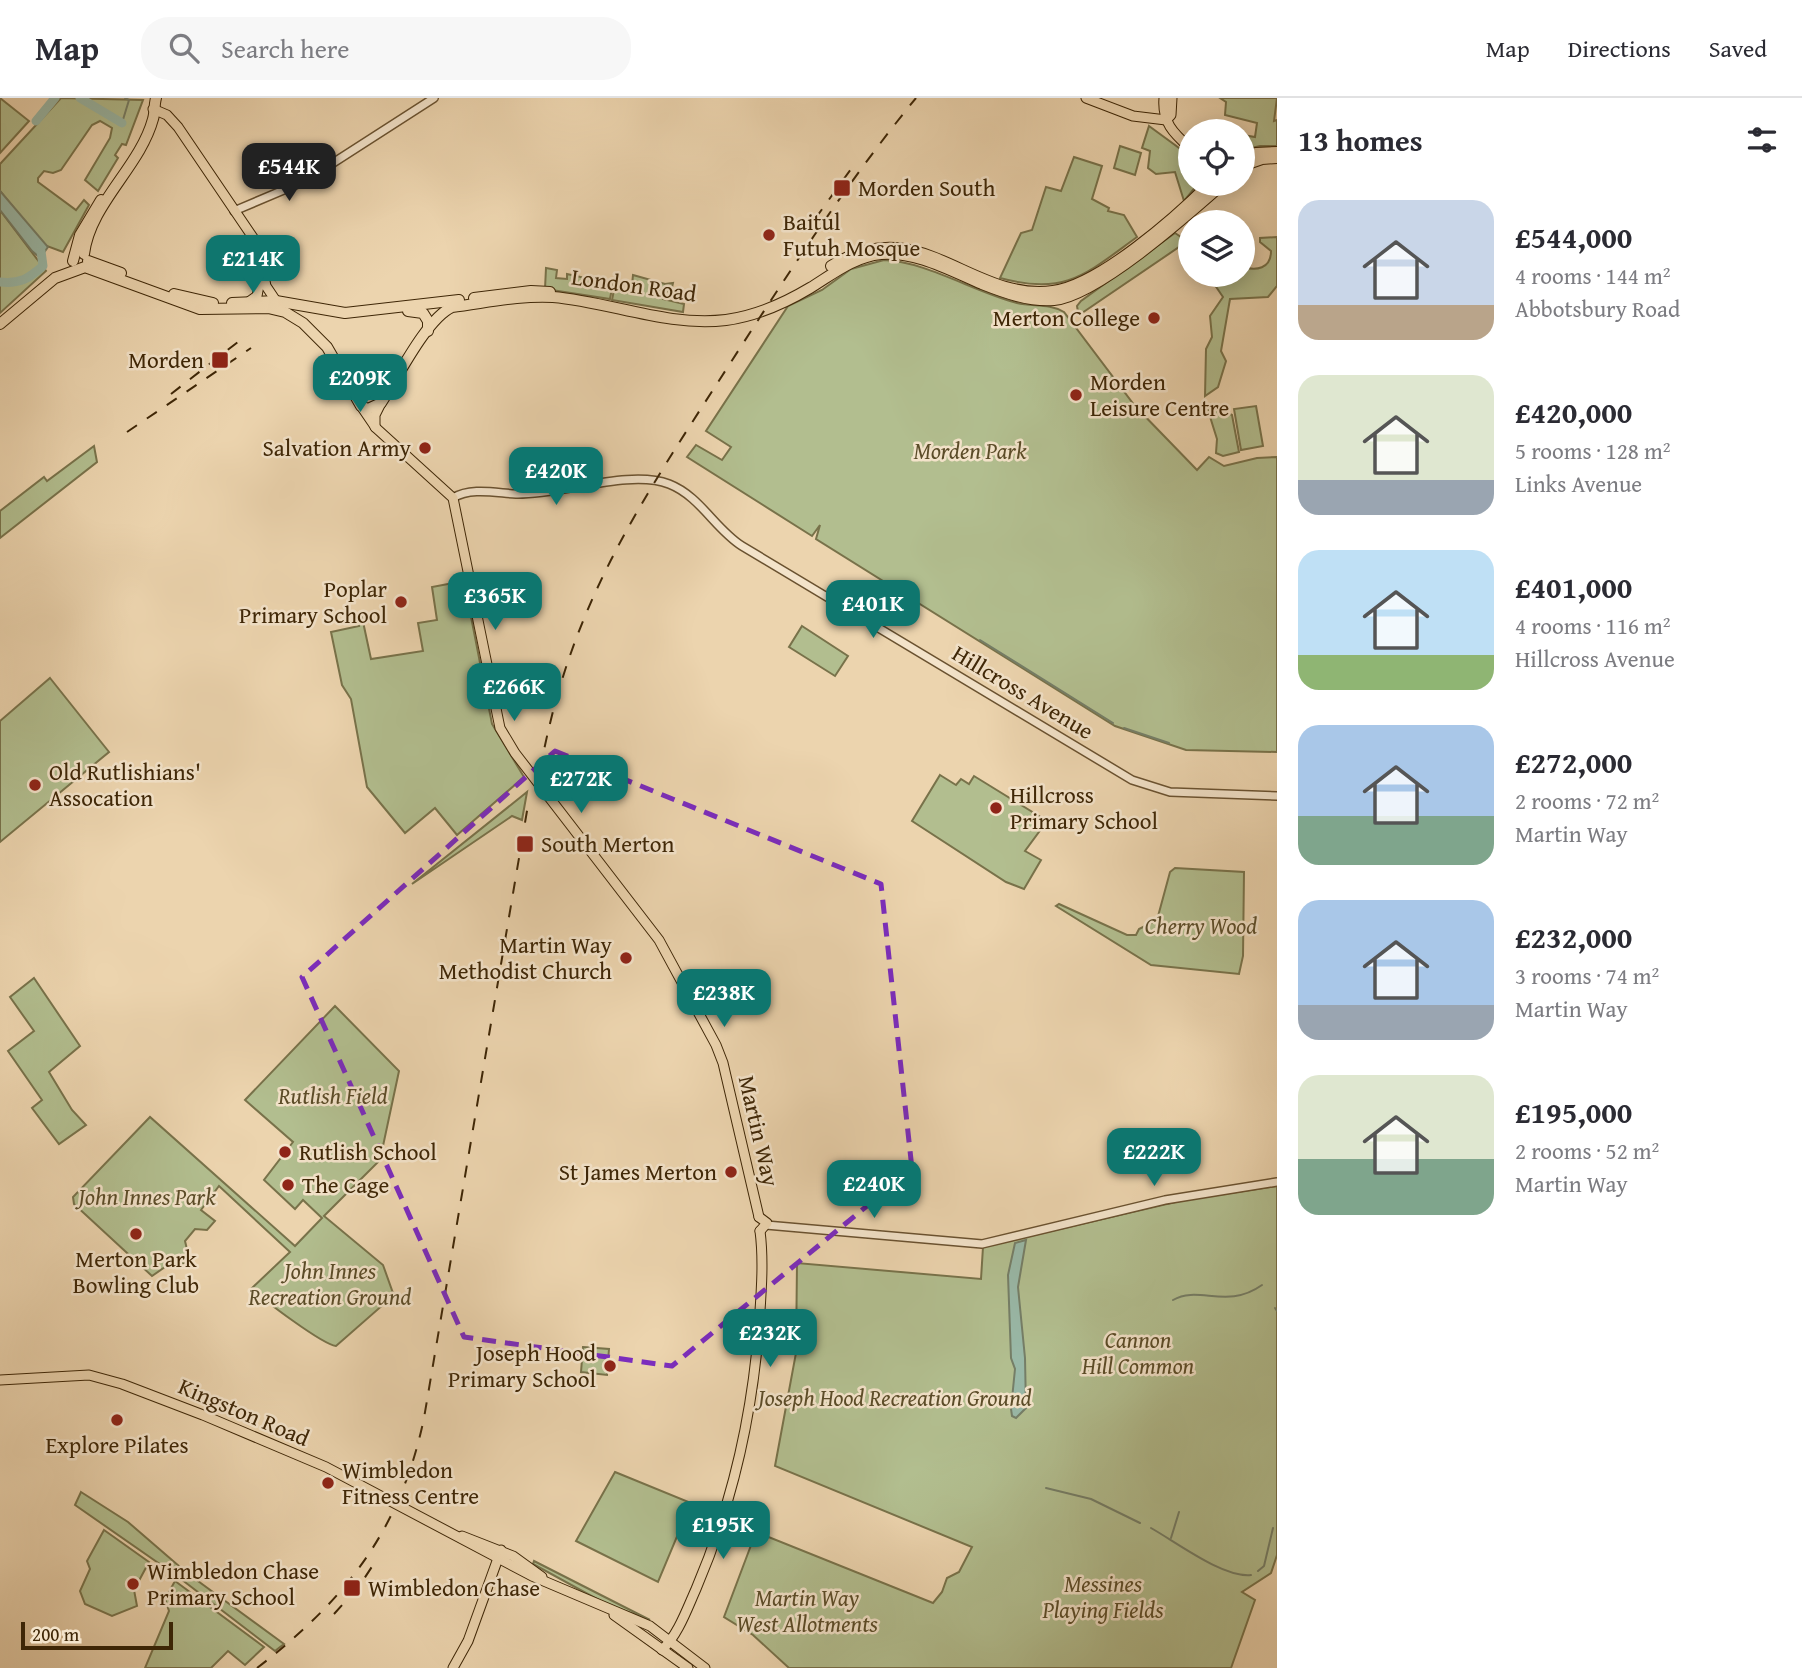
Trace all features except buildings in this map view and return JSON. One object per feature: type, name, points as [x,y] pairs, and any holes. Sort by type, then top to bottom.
[{"type":"highway","points":[[0,324],[23,302],[28,302],[55,278],[81,261],[89,233],[145,137],[153,117],[156,98]]},
{"type":"highway","points":[[1255,153],[1277,152]]},
{"type":"highway","points":[[1255,161],[1277,158]]},
{"type":"highway","name":"London Road","points":[[81,261],[194,300],[219,304],[250,301],[322,311],[379,311],[537,290],[682,315],[732,313],[788,293],[847,256],[888,246],[918,251],[1013,288],[1055,291],[1073,286],[1105,268],[1154,233],[1196,196]]},
{"type":"highway","name":"London Road","points":[[428,331],[452,307],[541,297],[682,319],[731,319],[752,314],[791,298],[852,261],[884,254],[913,257],[1017,296],[1054,300],[1074,295],[1092,286],[1172,228],[1208,196]]},
{"type":"highway","name":"London Road","points":[[81,261],[200,309],[272,304],[312,331],[332,355],[361,406]]},
{"type":"highway","points":[[312,331],[313,319],[322,311]]},
{"type":"highway","points":[[361,406],[368,409],[381,404],[428,331],[428,321],[423,313],[379,311]]},
{"type":"main road","points":[[1086,98],[1150,119],[1166,120],[1171,115],[1172,98]]},
{"type":"main road","points":[[1150,119],[1164,101]]},
{"type":"main road","points":[[1164,101],[1166,120],[1178,136]]},
{"type":"main road","points":[[153,109],[174,122],[260,248],[260,287],[250,301]]},
{"type":"main road","points":[[262,272],[272,304]]},
{"type":"main road","points":[[260,287],[272,304]]},
{"type":"main road","points":[[375,427],[375,415],[381,404]]},
{"type":"main road","points":[[361,406],[375,427],[453,498]]},
{"type":"main road","name":"Martin Way","points":[[453,498],[500,727],[515,753],[659,940],[716,1045],[723,1063],[759,1217],[764,1219],[763,1228]]},
{"type":"main road","points":[[662,1650],[670,1640],[713,1546],[740,1455],[757,1355],[763,1228]]},
{"type":"main road","name":"Kingston Road","points":[[0,1380],[81,1374],[122,1384],[302,1457],[500,1554]]},
{"type":"main road","points":[[500,1554],[517,1568],[607,1610],[650,1626],[705,1668]]},
{"type":"main road","points":[[453,1668],[468,1641],[500,1554]]},
{"type":"main road","points":[[500,1554],[525,1563],[543,1578]]},
{"type":"main road","points":[[491,1577],[504,1569],[517,1568]]},
{"type":"main road","points":[[607,1610],[690,1668]]},
{"type":"main road","points":[[670,1640],[690,1668]]},
{"type":"street","points":[[234,211],[304,181],[434,98]]},
{"type":"street","name":"Hillcross Avenue","points":[[453,498],[468,491],[560,492],[622,480],[669,484],[689,495],[737,543],[1126,778],[1170,792],[1277,796]]},
{"type":"street","points":[[763,1228],[982,1244],[1165,1200],[1277,1182]]},
{"type":"highlighted area","points":[[555,751],[881,884],[912,1169],[672,1366],[464,1337],[302,977]]},
{"type":"green space","points":[[0,98],[29,121],[0,153]]},
{"type":"green space","points":[[61,98],[143,100],[126,145],[122,144],[115,155],[118,158],[98,191],[85,180],[110,138],[112,128],[100,121],[92,125],[61,170],[53,173],[44,171],[38,178],[38,182],[76,210],[84,200],[89,205],[63,252],[44,245],[0,191],[0,164]]},
{"type":"green space","points":[[1220,98],[1277,98],[1274,121],[1277,120],[1277,146],[1255,147],[1255,119],[1225,115],[1226,102]]},
{"type":"green space","points":[[1149,126],[1178,147],[1178,182],[1175,172],[1156,174],[1148,168],[1150,151],[1142,148]]},
{"type":"green space","points":[[1120,146],[1141,153],[1135,175],[1114,168]]},
{"type":"green space","points":[[1074,157],[1102,166],[1092,199],[1109,208],[1108,211],[1124,215],[1137,237],[1089,271],[1059,283],[1023,283],[1000,278],[1021,233],[1032,230],[1046,187],[1061,191]]},
{"type":"green space","points":[[0,210],[46,271],[0,313]]},
{"type":"green space","points":[[1175,233],[1178,235],[1178,248],[1082,313],[1078,312],[1077,306]]},
{"type":"green space","points":[[1277,237],[1277,286],[1268,297],[1230,299],[1221,351],[1226,361],[1218,387],[1205,396],[1206,349],[1212,337],[1210,316],[1223,297],[1216,287],[1255,287],[1255,269],[1266,265],[1271,251],[1260,242],[1260,238]]},
{"type":"green space","name":"Morden Park","points":[[884,260],[933,271],[1017,303],[1053,307],[1064,312],[1135,406],[1197,470],[1209,457],[1224,466],[1257,458],[1277,457],[1277,752],[1186,750],[1115,726],[816,539],[820,525],[812,536],[687,457],[696,445],[722,460],[731,447],[706,431],[788,306],[822,290],[851,269]]},
{"type":"green space","points":[[546,268],[557,270],[556,278],[567,279],[567,274],[590,279],[590,283],[613,283],[610,299],[545,289]]},
{"type":"green space","points":[[633,275],[665,284],[673,283],[671,292],[664,291],[663,299],[684,304],[683,312],[612,300],[614,290],[638,294],[639,286],[632,285]]},
{"type":"green space","points":[[1210,404],[1232,415],[1239,452],[1223,456],[1216,453],[1217,439],[1207,407]]},
{"type":"green space","points":[[1256,406],[1263,446],[1241,450],[1234,409]]},
{"type":"green space","points":[[94,446],[97,462],[0,538],[0,511],[44,477],[47,481]]},
{"type":"green space","points":[[464,581],[492,724],[524,777],[457,835],[435,808],[405,833],[367,787],[351,699],[342,685],[331,632],[359,626],[357,618],[362,617],[371,659],[423,651],[418,623],[437,620],[432,587]]},
{"type":"green space","points":[[802,626],[848,656],[835,676],[789,647]]},
{"type":"green space","name":"Old Rutlishians' Assocation","points":[[50,678],[109,752],[0,842],[0,721]]},
{"type":"green space","points":[[940,775],[956,785],[961,779],[969,784],[974,776],[1047,821],[1025,851],[1041,860],[1024,889],[1006,882],[912,821]]},
{"type":"green space","points":[[527,792],[522,820],[512,816],[412,884]]},
{"type":"green space","name":"Cherry Wood","points":[[1175,868],[1244,872],[1243,956],[1239,974],[1151,965],[1056,906],[1059,904],[1127,935],[1136,935],[1139,929],[1157,920],[1170,872]]},
{"type":"green space","points":[[34,978],[80,1046],[49,1072],[72,1110],[86,1125],[59,1144],[32,1108],[42,1100],[8,1051],[34,1031],[10,997]]},
{"type":"green space","points":[[335,1006],[399,1071],[380,1160],[324,1216],[383,1265],[393,1293],[396,1294],[395,1299],[385,1303],[336,1346],[306,1330],[252,1288],[290,1252],[219,1186],[201,1210],[215,1221],[207,1230],[195,1229],[185,1241],[190,1262],[165,1267],[152,1276],[74,1204],[73,1197],[150,1117],[295,1246],[322,1218],[303,1200],[295,1209],[264,1180],[293,1142],[245,1100]]},
{"type":"green space","points":[[1277,1186],[1277,1555],[1271,1573],[1242,1592],[1255,1600],[1231,1668],[789,1668],[753,1635],[724,1617],[756,1532],[933,1603],[942,1592],[947,1578],[959,1572],[972,1547],[775,1466],[796,1353],[797,1263],[981,1279],[983,1247],[1184,1200]]},
{"type":"green space","points":[[583,1347],[609,1349],[607,1375],[581,1372]]},
{"type":"green space","points":[[615,1472],[691,1503],[658,1582],[576,1541]]},
{"type":"green space","points":[[81,1492],[128,1522],[187,1573],[284,1644],[275,1651],[177,1576],[75,1505]]},
{"type":"green space","points":[[104,1530],[149,1562],[134,1590],[137,1606],[112,1616],[85,1604],[80,1591],[90,1569],[87,1561]]},
{"type":"green space","points":[[534,1561],[650,1620],[606,1604],[533,1564]]},
{"type":"green space","points":[[175,1581],[264,1647],[245,1665],[228,1651],[211,1668],[145,1668],[169,1611],[165,1599]]},
{"type":"shaded area","points":[[0,191],[48,247],[43,254],[44,261],[32,251],[0,210]]},
{"type":"shaded area","points":[[1026,1240],[1018,1287],[1025,1358],[1026,1408],[1016,1418],[1012,1416],[1011,1409],[1015,1369],[1011,1358],[1008,1275],[1015,1243]]},
{"type":"waterway","points":[[36,121],[55,98]]},
{"type":"waterway","points":[[80,98],[122,123]]},
{"type":"waterway","points":[[122,123],[129,100],[125,98]]},
{"type":"waterway","points":[[0,282],[23,280],[33,274],[43,266],[41,251]]},
{"type":"waterway","points":[[980,640],[1113,723]]},
{"type":"waterway","points":[[1124,728],[1169,743]]},
{"type":"waterway","points":[[1173,1300],[1193,1295],[1237,1296],[1262,1285]]},
{"type":"waterway","points":[[1046,1488],[1091,1499],[1140,1523]]},
{"type":"waterway","points":[[1171,1538],[1179,1512]]},
{"type":"waterway","points":[[1151,1528],[1214,1565],[1227,1571],[1251,1575]]},
{"type":"waterway","points":[[1258,1571],[1264,1566],[1273,1528]]},
{"type":"railway","points":[[540,771],[553,711],[570,656],[590,605],[639,509],[667,461],[797,261],[843,194],[916,98]]},
{"type":"railway","points":[[815,219],[856,162]]},
{"type":"railway","points":[[171,394],[243,338]]},
{"type":"railway","points":[[127,432],[251,348]]},
{"type":"railway","points":[[257,1668],[317,1616],[365,1559],[385,1528],[414,1458],[424,1418],[528,805]]},
{"type":"railway","points":[[334,1614],[360,1585],[375,1562]]},
{"type":"place","name":"Morden South","points":[[842,188]]},
{"type":"place","name":"Baitul Futuh Mosque","points":[[769,235]]},
{"type":"place","name":"Merton College","points":[[1154,318]]},
{"type":"place","name":"Morden","points":[[220,360]]},
{"type":"place","name":"Morden Leisure Centre","points":[[1076,395]]},
{"type":"place","name":"Salvation Army","points":[[425,448]]},
{"type":"place","name":"Poplar Primary School","points":[[401,602]]},
{"type":"place","name":"Old Rutlishians' Assocation","points":[[35,785]]},
{"type":"place","name":"Hillcross Primary School","points":[[996,808]]},
{"type":"place","name":"South Merton","points":[[525,844]]},
{"type":"place","name":"Martin Way Methodist Church","points":[[626,958]]},
{"type":"place","name":"Rutlish School","points":[[285,1152]]},
{"type":"place","name":"St James Merton","points":[[731,1172]]},
{"type":"place","name":"The Cage","points":[[288,1185]]},
{"type":"place","name":"Merton Park Bowling Club","points":[[136,1234]]},
{"type":"place","name":"Joseph Hood Primary School","points":[[610,1366]]},
{"type":"place","name":"Explore Pilates","points":[[117,1420]]},
{"type":"place","name":"Wimbledon Fitness Centre","points":[[328,1483]]},
{"type":"place","name":"Wimbledon Chase Primary School","points":[[133,1584]]},
{"type":"place","name":"Wimbledon Chase","points":[[352,1588]]},
{"type":"park label","name":"Rutlish Field","points":[[333,1096]]},
{"type":"park label","name":"John Innes Park","points":[[147,1197]]},
{"type":"park label","name":"John Innes Recreation Ground","points":[[330,1284]]},
{"type":"park label","name":"Cannon Hill Common","points":[[1138,1353]]},
{"type":"park label","name":"Joseph Hood Recreation Ground","points":[[895,1398]]},
{"type":"park label","name":"Messines Playing Fields","points":[[1103,1597]]},
{"type":"park label","name":"Martin Way West Allotments","points":[[807,1611]]}]
